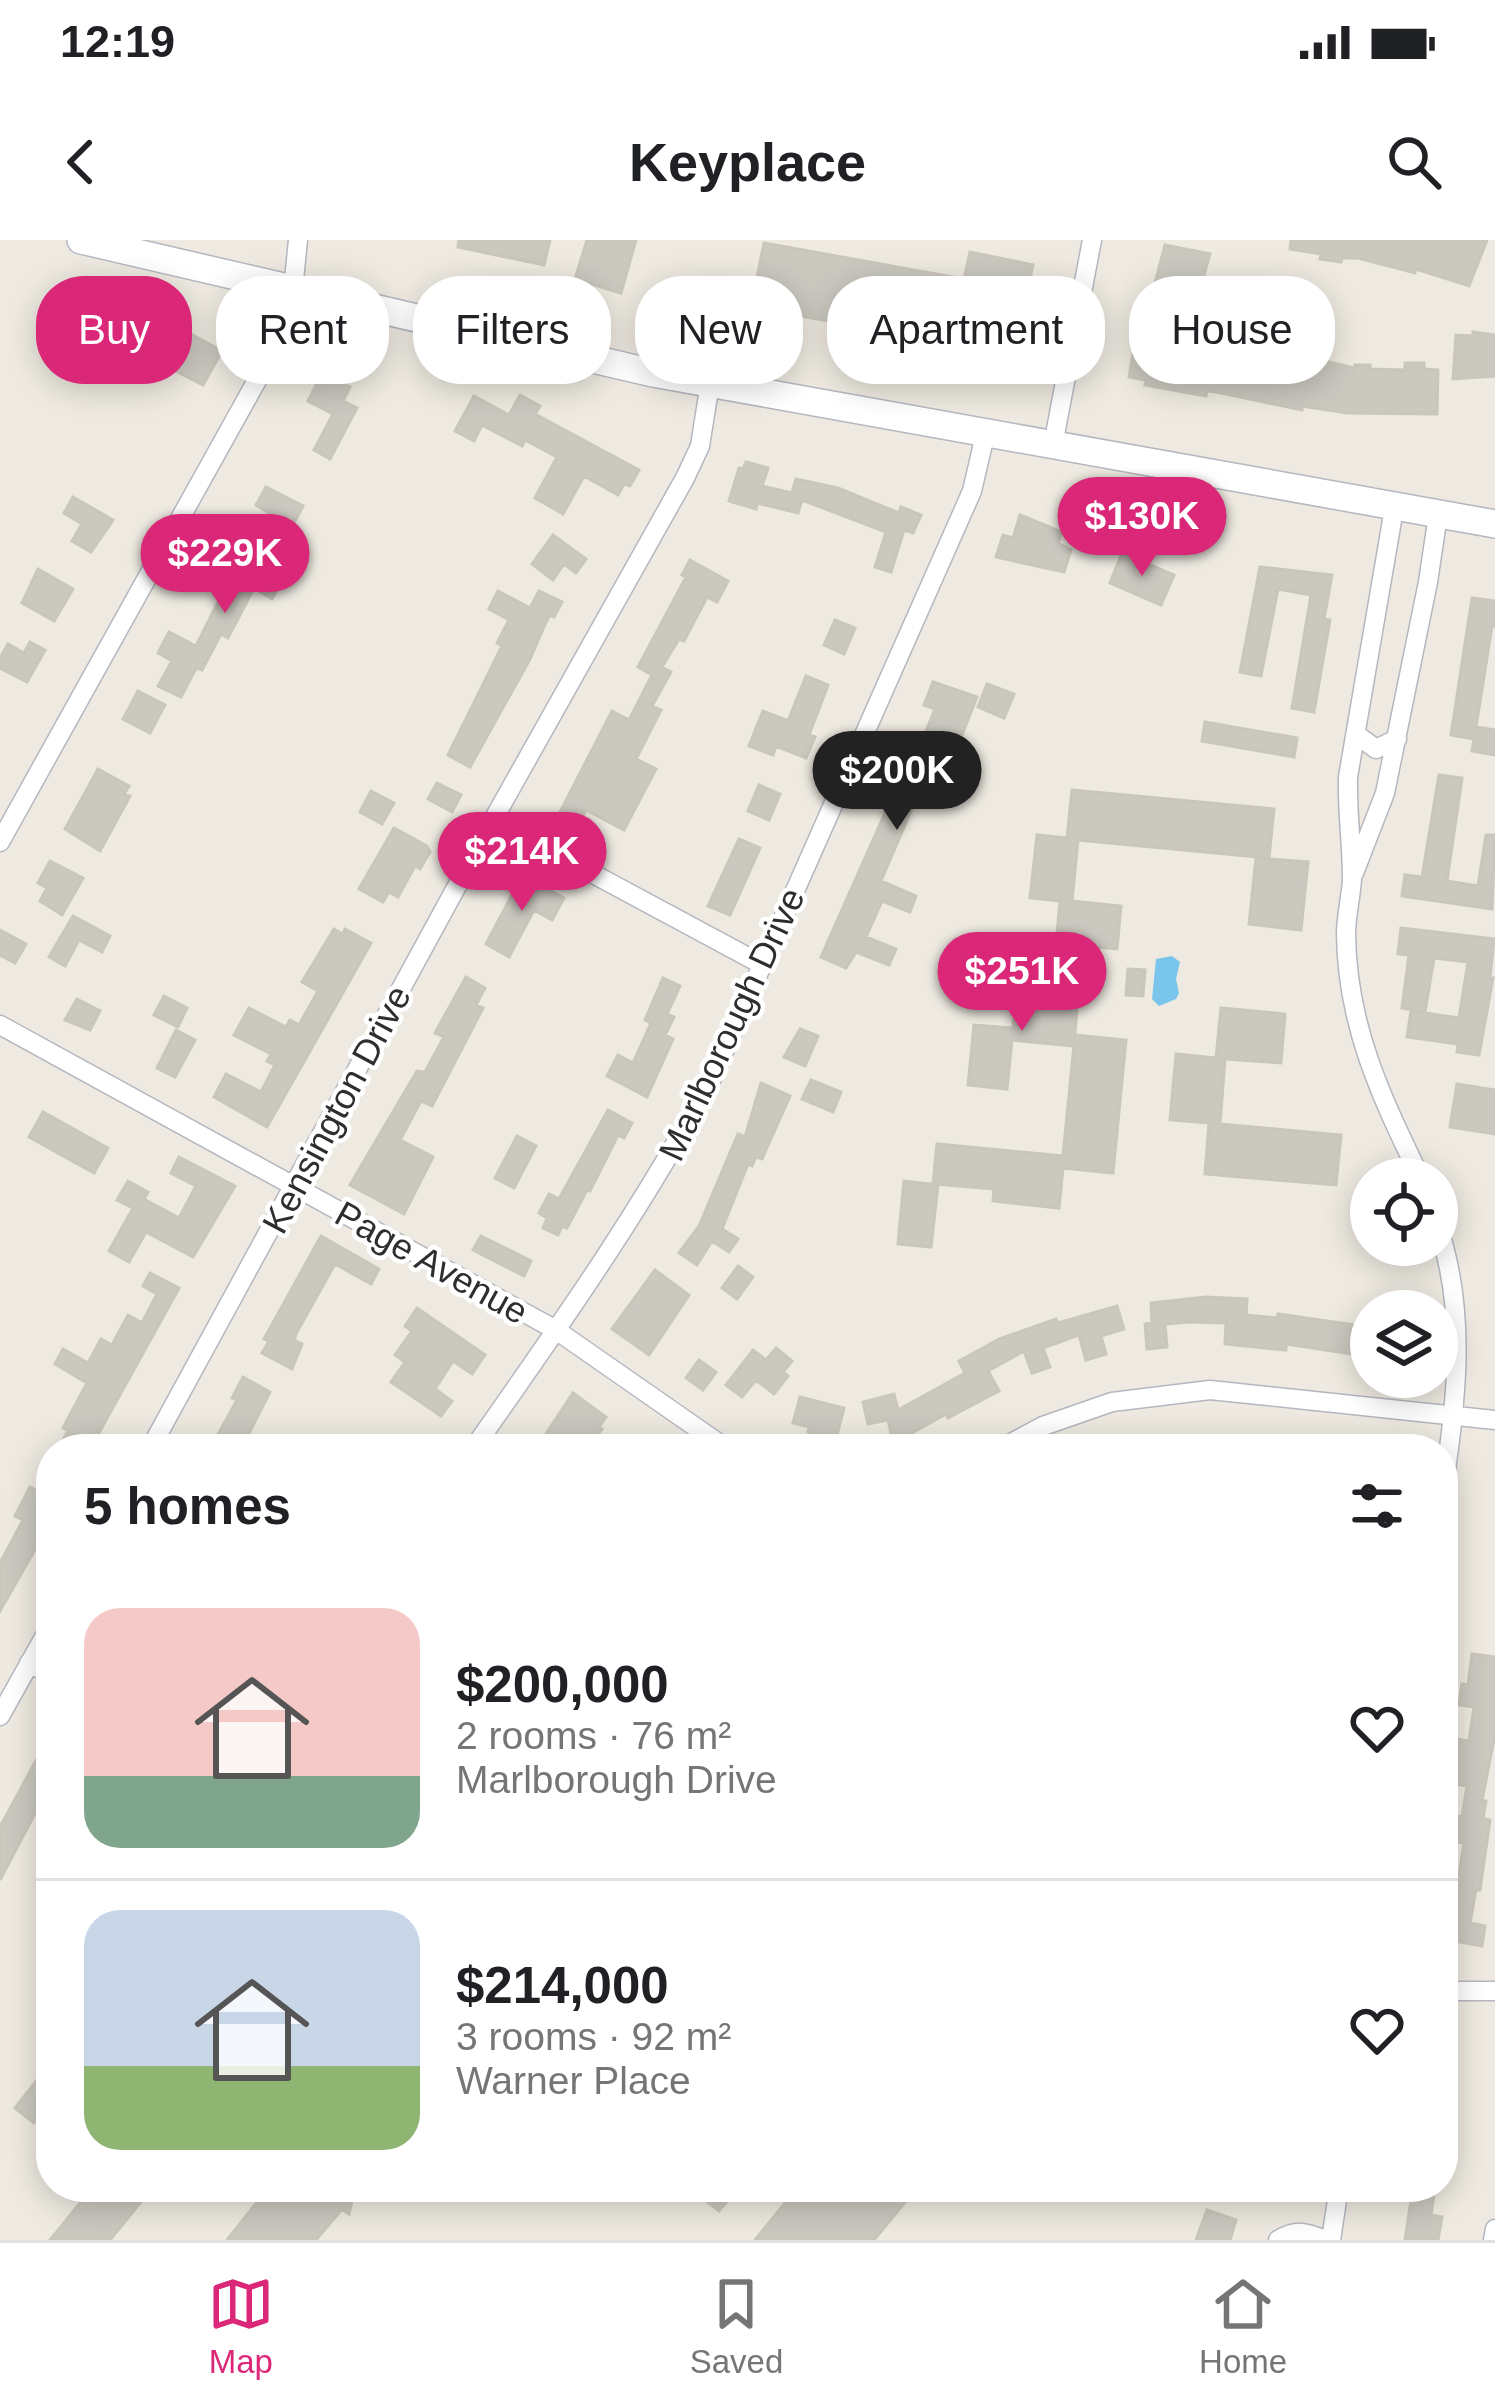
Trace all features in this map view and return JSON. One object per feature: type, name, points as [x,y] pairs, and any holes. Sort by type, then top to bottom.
[{"type":"main road","points":[[81,240],[233,276]]},
{"type":"main road","points":[[389,312],[635,366]]},
{"type":"main road","points":[[715,384],[1495,524]]},
{"type":"street","points":[[294,276],[298,240]]},
{"type":"street","points":[[1053,445],[1092,240]]},
{"type":"street","points":[[0,842],[255,384]]},
{"type":"street","name":"Kensington Drive","points":[[158,1434],[693,462],[710,384]]},
{"type":"street","name":"Marlborough Drive","points":[[483,1434],[672,1154],[713,1076],[972,491],[985,435]]},
{"type":"street","points":[[1394,509],[1346,814],[1352,878],[1346,932],[1352,1008],[1377,1091],[1410,1158]]},
{"type":"street","points":[[1352,878],[1385,793],[1438,515]]},
{"type":"street","points":[[1357,735],[1376,749],[1397,739]]},
{"type":"street","points":[[493,820],[761,964]]},
{"type":"street","name":"Page Avenue","points":[[0,1025],[556,1330],[705,1434]]},
{"type":"street","points":[[1450,1266],[1459,1347],[1451,1434]]},
{"type":"street","points":[[1028,1434],[1112,1402],[1210,1390],[1495,1420]]},
{"type":"street","points":[[0,1716],[36,1651]]},
{"type":"street","points":[[29,1663],[36,1667]]},
{"type":"street","points":[[1458,1990],[1495,1991]]},
{"type":"street","points":[[1278,2240],[1307,2232],[1328,2240],[1336,2202]]},
{"type":"street","points":[[1493,2240],[1495,2229]]},
{"type":"water","points":[[1172,956],[1180,962],[1179,993],[1159,1006],[1152,999],[1156,959]]},
{"type":"building","points":[[459,240],[550,240],[544,265],[458,247]]},
{"type":"building","points":[[587,240],[636,240],[621,293],[611,290],[611,276],[576,276]]},
{"type":"building","points":[[1291,240],[1487,240],[1469,286],[1358,258],[1320,259],[1321,254],[1290,249]]},
{"type":"building","points":[[764,243],[947,276],[827,276],[827,321],[803,316],[803,276],[757,276]]},
{"type":"building","points":[[1165,245],[1210,254],[1204,276],[1157,276]]},
{"type":"building","points":[[970,252],[1033,265],[1031,276],[965,276]]},
{"type":"building","points":[[1473,332],[1495,335],[1495,376],[1453,379],[1456,335],[1473,336]]},
{"type":"building","points":[[192,335],[216,348],[216,362],[203,385],[192,379]]},
{"type":"building","points":[[1335,363],[1405,370],[1405,363],[1424,363],[1424,369],[1438,370],[1437,414],[1347,413],[1302,406],[1302,410],[1216,392],[1207,391],[1206,396],[1145,385],[1335,384]]},
{"type":"building","points":[[316,384],[350,387],[343,401],[357,408],[330,459],[314,450],[333,414],[308,401]]},
{"type":"building","points":[[520,395],[540,406],[535,414],[639,470],[630,486],[624,484],[618,495],[584,476],[563,514],[535,498],[557,457],[525,440],[522,446],[482,425],[474,441],[455,431],[474,396],[509,415]]},
{"type":"building","points":[[746,462],[768,468],[762,486],[792,493],[796,479],[838,488],[899,513],[901,507],[921,515],[913,533],[904,530],[891,572],[875,567],[886,532],[802,500],[798,513],[729,501],[739,468]]},
{"type":"building","points":[[266,487],[303,506],[292,527],[256,505]]},
{"type":"building","points":[[73,497],[113,520],[91,552],[72,541],[82,524],[64,513]]},
{"type":"building","points":[[1020,515],[1062,532],[1058,543],[1071,550],[1064,572],[996,557],[1003,535],[1013,538]]},
{"type":"building","points":[[553,535],[586,559],[576,573],[564,564],[553,580],[532,564]]},
{"type":"building","points":[[273,538],[298,552],[272,599],[254,588],[228,638],[221,634],[181,697],[158,686],[172,661],[158,653],[169,632],[196,646],[218,602],[222,605],[229,592],[233,594],[259,549],[264,552]]},
{"type":"building","points":[[1122,553],[1174,575],[1161,605],[1110,583]]},
{"type":"building","points":[[690,560],[728,581],[717,602],[707,597],[684,641],[679,639],[662,667],[671,672],[652,706],[661,710],[636,759],[656,769],[624,830],[586,810],[577,826],[558,816],[612,711],[629,720],[652,675],[638,667],[686,577],[682,575]]},
{"type":"building","points":[[1260,567],[1332,575],[1324,619],[1330,620],[1314,712],[1292,708],[1311,595],[1278,589],[1261,676],[1240,672]]},
{"type":"building","points":[[38,569],[73,589],[54,621],[22,603]]},
{"type":"building","points":[[498,591],[530,608],[539,591],[562,602],[546,622],[470,767],[448,755],[502,646],[497,643],[509,620],[489,609]]},
{"type":"building","points":[[1472,598],[1495,601],[1495,626],[1476,727],[1495,730],[1495,755],[1472,751],[1474,739],[1451,735]]},
{"type":"building","points":[[835,620],[855,628],[844,654],[824,645]]},
{"type":"building","points":[[30,642],[45,650],[27,682],[0,668],[0,658],[8,644],[24,653]]},
{"type":"building","points":[[806,676],[828,685],[809,735],[815,737],[806,758],[776,746],[773,755],[749,746],[763,711],[788,721]]},
{"type":"building","points":[[933,682],[977,697],[960,740],[965,742],[958,758],[937,750],[881,881],[916,896],[910,912],[882,901],[866,937],[896,949],[889,965],[856,952],[846,968],[821,957],[935,709],[924,705]]},
{"type":"building","points":[[987,684],[1014,694],[1004,718],[978,707]]},
{"type":"building","points":[[138,691],[165,705],[150,733],[123,719]]},
{"type":"building","points":[[1205,722],[1297,738],[1294,757],[1202,741]]},
{"type":"building","points":[[98,769],[129,786],[124,794],[130,796],[100,851],[65,829]]},
{"type":"building","points":[[1439,775],[1462,778],[1447,881],[1478,886],[1486,835],[1495,835],[1492,909],[1402,896],[1405,875],[1422,877]]},
{"type":"building","points":[[437,783],[461,795],[452,812],[428,799]]},
{"type":"building","points":[[759,785],[780,794],[769,820],[748,811]]},
{"type":"building","points":[[1072,790],[1274,809],[1269,858],[1078,840],[1072,901],[1121,906],[1117,949],[1056,944],[1060,901],[1030,898],[1037,835],[1067,838]]},
{"type":"building","points":[[371,791],[394,803],[382,824],[360,812]]},
{"type":"building","points":[[394,828],[430,852],[420,869],[415,866],[398,897],[389,892],[383,902],[359,889]]},
{"type":"building","points":[[739,839],[760,848],[730,915],[708,906]]},
{"type":"building","points":[[1256,858],[1308,862],[1301,930],[1249,924]]},
{"type":"building","points":[[50,861],[83,878],[62,915],[40,901],[47,888],[38,883]]},
{"type":"building","points":[[522,876],[564,898],[552,920],[534,910],[509,957],[486,944]]},
{"type":"building","points":[[73,916],[110,936],[102,952],[79,940],[65,966],[49,957]]},
{"type":"building","points":[[1401,928],[1494,939],[1493,978],[1479,1055],[1457,1052],[1458,1044],[1407,1037],[1411,1011],[1459,1018],[1468,962],[1434,958],[1425,1012],[1402,1008],[1409,955],[1398,954]]},
{"type":"building","points":[[334,929],[343,934],[345,929],[371,943],[267,1127],[214,1097],[226,1074],[261,1092],[275,1065],[267,1061],[271,1054],[234,1035],[249,1008],[286,1027],[290,1020],[299,1025],[318,991],[302,982]]},
{"type":"building","points":[[0,930],[26,944],[15,963],[0,955]]},
{"type":"building","points":[[1128,969],[1145,970],[1143,996],[1126,995]]},
{"type":"building","points":[[466,977],[485,988],[476,1005],[483,1008],[432,1106],[421,1101],[400,1140],[433,1157],[404,1214],[350,1185],[417,1071],[425,1072],[444,1037],[435,1033]]},
{"type":"building","points":[[663,978],[680,986],[667,1014],[674,1017],[665,1035],[673,1039],[647,1097],[607,1076],[618,1055],[633,1063],[651,1023],[645,1020]]},
{"type":"building","points":[[1017,989],[1078,995],[1074,1046],[1012,1040],[1007,1089],[968,1085],[974,1025],[1013,1028]]},
{"type":"building","points":[[164,996],[187,1008],[178,1027],[154,1015]]},
{"type":"building","points":[[77,999],[100,1011],[90,1030],[65,1020]]},
{"type":"building","points":[[1221,1008],[1285,1014],[1281,1063],[1225,1059],[1220,1124],[1170,1120],[1176,1054],[1216,1058]]},
{"type":"building","points":[[800,1029],[818,1036],[805,1066],[784,1057]]},
{"type":"building","points":[[176,1030],[195,1040],[175,1077],[157,1068]]},
{"type":"building","points":[[1075,1035],[1126,1040],[1113,1173],[1063,1168],[1059,1208],[993,1201],[994,1189],[933,1184],[937,1144],[1063,1156]]},
{"type":"building","points":[[811,1080],[841,1092],[833,1112],[802,1099]]},
{"type":"building","points":[[761,1083],[790,1096],[762,1159],[756,1157],[752,1166],[748,1164],[722,1229],[738,1239],[729,1252],[712,1241],[697,1265],[679,1253],[699,1226],[738,1134],[745,1137]]},
{"type":"building","points":[[1457,1084],[1495,1090],[1495,1134],[1450,1127]]},
{"type":"building","points":[[608,1110],[632,1123],[624,1138],[618,1135],[567,1228],[562,1226],[558,1235],[543,1228],[547,1218],[539,1213],[549,1194],[559,1199]]},
{"type":"building","points":[[43,1112],[108,1148],[94,1173],[29,1137]]},
{"type":"building","points":[[1209,1123],[1341,1135],[1336,1185],[1205,1174]]},
{"type":"building","points":[[517,1136],[536,1146],[514,1188],[495,1178]]},
{"type":"building","points":[[179,1157],[235,1186],[193,1257],[146,1232],[129,1262],[109,1251],[133,1208],[117,1200],[128,1181],[148,1192],[144,1199],[179,1218],[196,1186],[171,1173]]},
{"type":"building","points":[[904,1181],[938,1185],[931,1247],[898,1244]]},
{"type":"building","points":[[321,1236],[379,1269],[371,1284],[335,1264],[297,1332],[294,1340],[302,1344],[292,1369],[262,1353],[269,1341],[264,1339]]},
{"type":"building","points":[[481,1236],[531,1261],[524,1276],[473,1250]]},
{"type":"building","points":[[738,1266],[753,1277],[737,1299],[722,1288]]},
{"type":"building","points":[[655,1270],[689,1295],[649,1355],[612,1329]]},
{"type":"building","points":[[150,1273],[179,1288],[98,1434],[66,1434],[63,1428],[87,1383],[55,1364],[63,1349],[88,1363],[101,1339],[112,1345],[128,1315],[142,1323],[157,1294],[143,1286]]},
{"type":"building","points":[[1205,1297],[1247,1299],[1246,1315],[1277,1318],[1278,1314],[1350,1324],[1350,1354],[1286,1344],[1286,1350],[1225,1344],[1226,1323],[1190,1322],[1165,1324],[1167,1347],[1147,1349],[1145,1324],[1152,1323],[1151,1303]]},
{"type":"building","points":[[1117,1306],[1124,1329],[1101,1336],[1106,1354],[1086,1360],[1079,1335],[1043,1348],[1050,1367],[1032,1373],[1024,1351],[988,1371],[999,1391],[910,1434],[891,1434],[888,1420],[868,1424],[863,1402],[894,1394],[898,1410],[965,1373],[959,1361],[999,1339],[1056,1319],[1058,1323]]},
{"type":"building","points":[[417,1308],[485,1355],[472,1374],[453,1361],[435,1389],[452,1401],[441,1416],[391,1382],[405,1362],[395,1355],[412,1331],[405,1326]]},
{"type":"building","points":[[776,1348],[792,1361],[783,1372],[788,1376],[774,1394],[756,1380],[742,1397],[726,1385],[753,1350],[766,1360]]},
{"type":"building","points":[[699,1360],[716,1372],[703,1390],[686,1378]]},
{"type":"building","points":[[243,1377],[270,1392],[249,1434],[218,1434],[237,1400],[232,1398]]},
{"type":"building","points":[[573,1393],[606,1417],[598,1434],[546,1434]]},
{"type":"building","points":[[800,1397],[844,1408],[837,1434],[816,1434],[793,1423]]},
{"type":"building","points":[[30,1487],[36,1490],[36,1548],[0,1611],[0,1563],[23,1520],[15,1516]]},
{"type":"building","points":[[1472,1654],[1495,1657],[1495,1734],[1482,1801],[1486,1801],[1483,1818],[1490,1820],[1470,1923],[1485,1926],[1482,1946],[1458,1942],[1458,1874],[1464,1843],[1458,1842],[1458,1816],[1462,1817],[1467,1786],[1458,1784],[1458,1739],[1469,1741],[1474,1707],[1459,1705],[1462,1684],[1468,1685]]},
{"type":"building","points":[[36,1761],[36,1812],[0,1880],[0,1827]]},
{"type":"building","points":[[36,2081],[36,2121],[15,2108]]},
{"type":"building","points":[[81,2202],[141,2202],[110,2240],[50,2240]]},
{"type":"building","points":[[257,2202],[352,2202],[349,2214],[342,2209],[316,2240],[227,2240]]},
{"type":"building","points":[[786,2202],[905,2202],[874,2240],[755,2240]]},
{"type":"building","points":[[1411,2202],[1433,2202],[1431,2215],[1442,2217],[1438,2240],[1405,2240]]},
{"type":"building","points":[[1207,2210],[1236,2220],[1230,2240],[1196,2240]]}]
